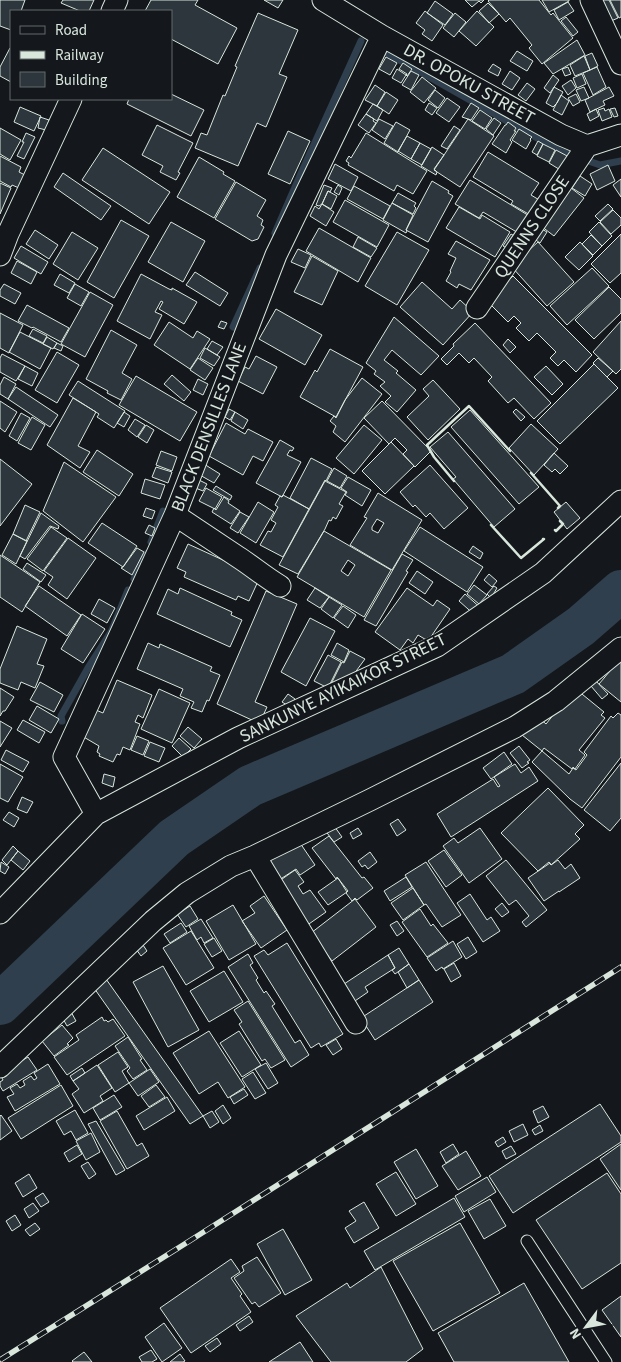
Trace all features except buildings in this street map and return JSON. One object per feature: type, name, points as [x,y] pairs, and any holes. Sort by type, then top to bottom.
[{"type":"street","name":"DR. OPOKU STREET","points":[[323,0],[382,36],[561,135],[588,146]]},
{"type":"street","points":[[591,0],[621,64]]},
{"type":"street","name":"BLACK DENSILLES LANE","points":[[96,814],[64,757],[175,515],[276,255],[382,36]]},
{"type":"street","points":[[0,256],[8,234],[71,100]]},
{"type":"street","points":[[588,146],[621,135]]},
{"type":"street","name":"QUENNS CLOSE","points":[[478,308],[588,146]]},
{"type":"street","name":"SANKUNYE AYIKAIKOR STREET","points":[[0,913],[96,814],[238,738],[437,646],[543,573],[621,501]]},
{"type":"street","points":[[175,515],[280,586]]},
{"type":"street","points":[[0,1067],[153,922],[187,893],[231,866],[256,856],[515,727],[556,701],[621,648]]},
{"type":"street","points":[[256,856],[356,1023]]},
{"type":"lane","points":[[527,1241],[606,1362]]},
{"type":"waterway","points":[[275,233],[361,41]]},
{"type":"waterway","points":[[387,53],[560,151],[600,165],[621,161]]},
{"type":"waterway","points":[[233,327],[260,268]]},
{"type":"waterway","points":[[151,542],[163,511]]},
{"type":"waterway","points":[[134,579],[146,554]]},
{"type":"waterway","points":[[62,721],[61,716],[111,632],[128,590]]},
{"type":"waterway","points":[[0,1004],[174,838],[250,786],[513,674],[581,626],[621,591]]},
{"type":"railway","points":[[0,1360],[621,967]]},
{"type":"wall","points":[[454,481],[434,457],[427,445],[469,406],[510,451]]},
{"type":"wall","points":[[531,473],[560,506],[558,508]]},
{"type":"wall","points":[[555,530],[563,524],[560,521]]},
{"type":"wall","points":[[491,525],[521,558],[543,539]]}]
